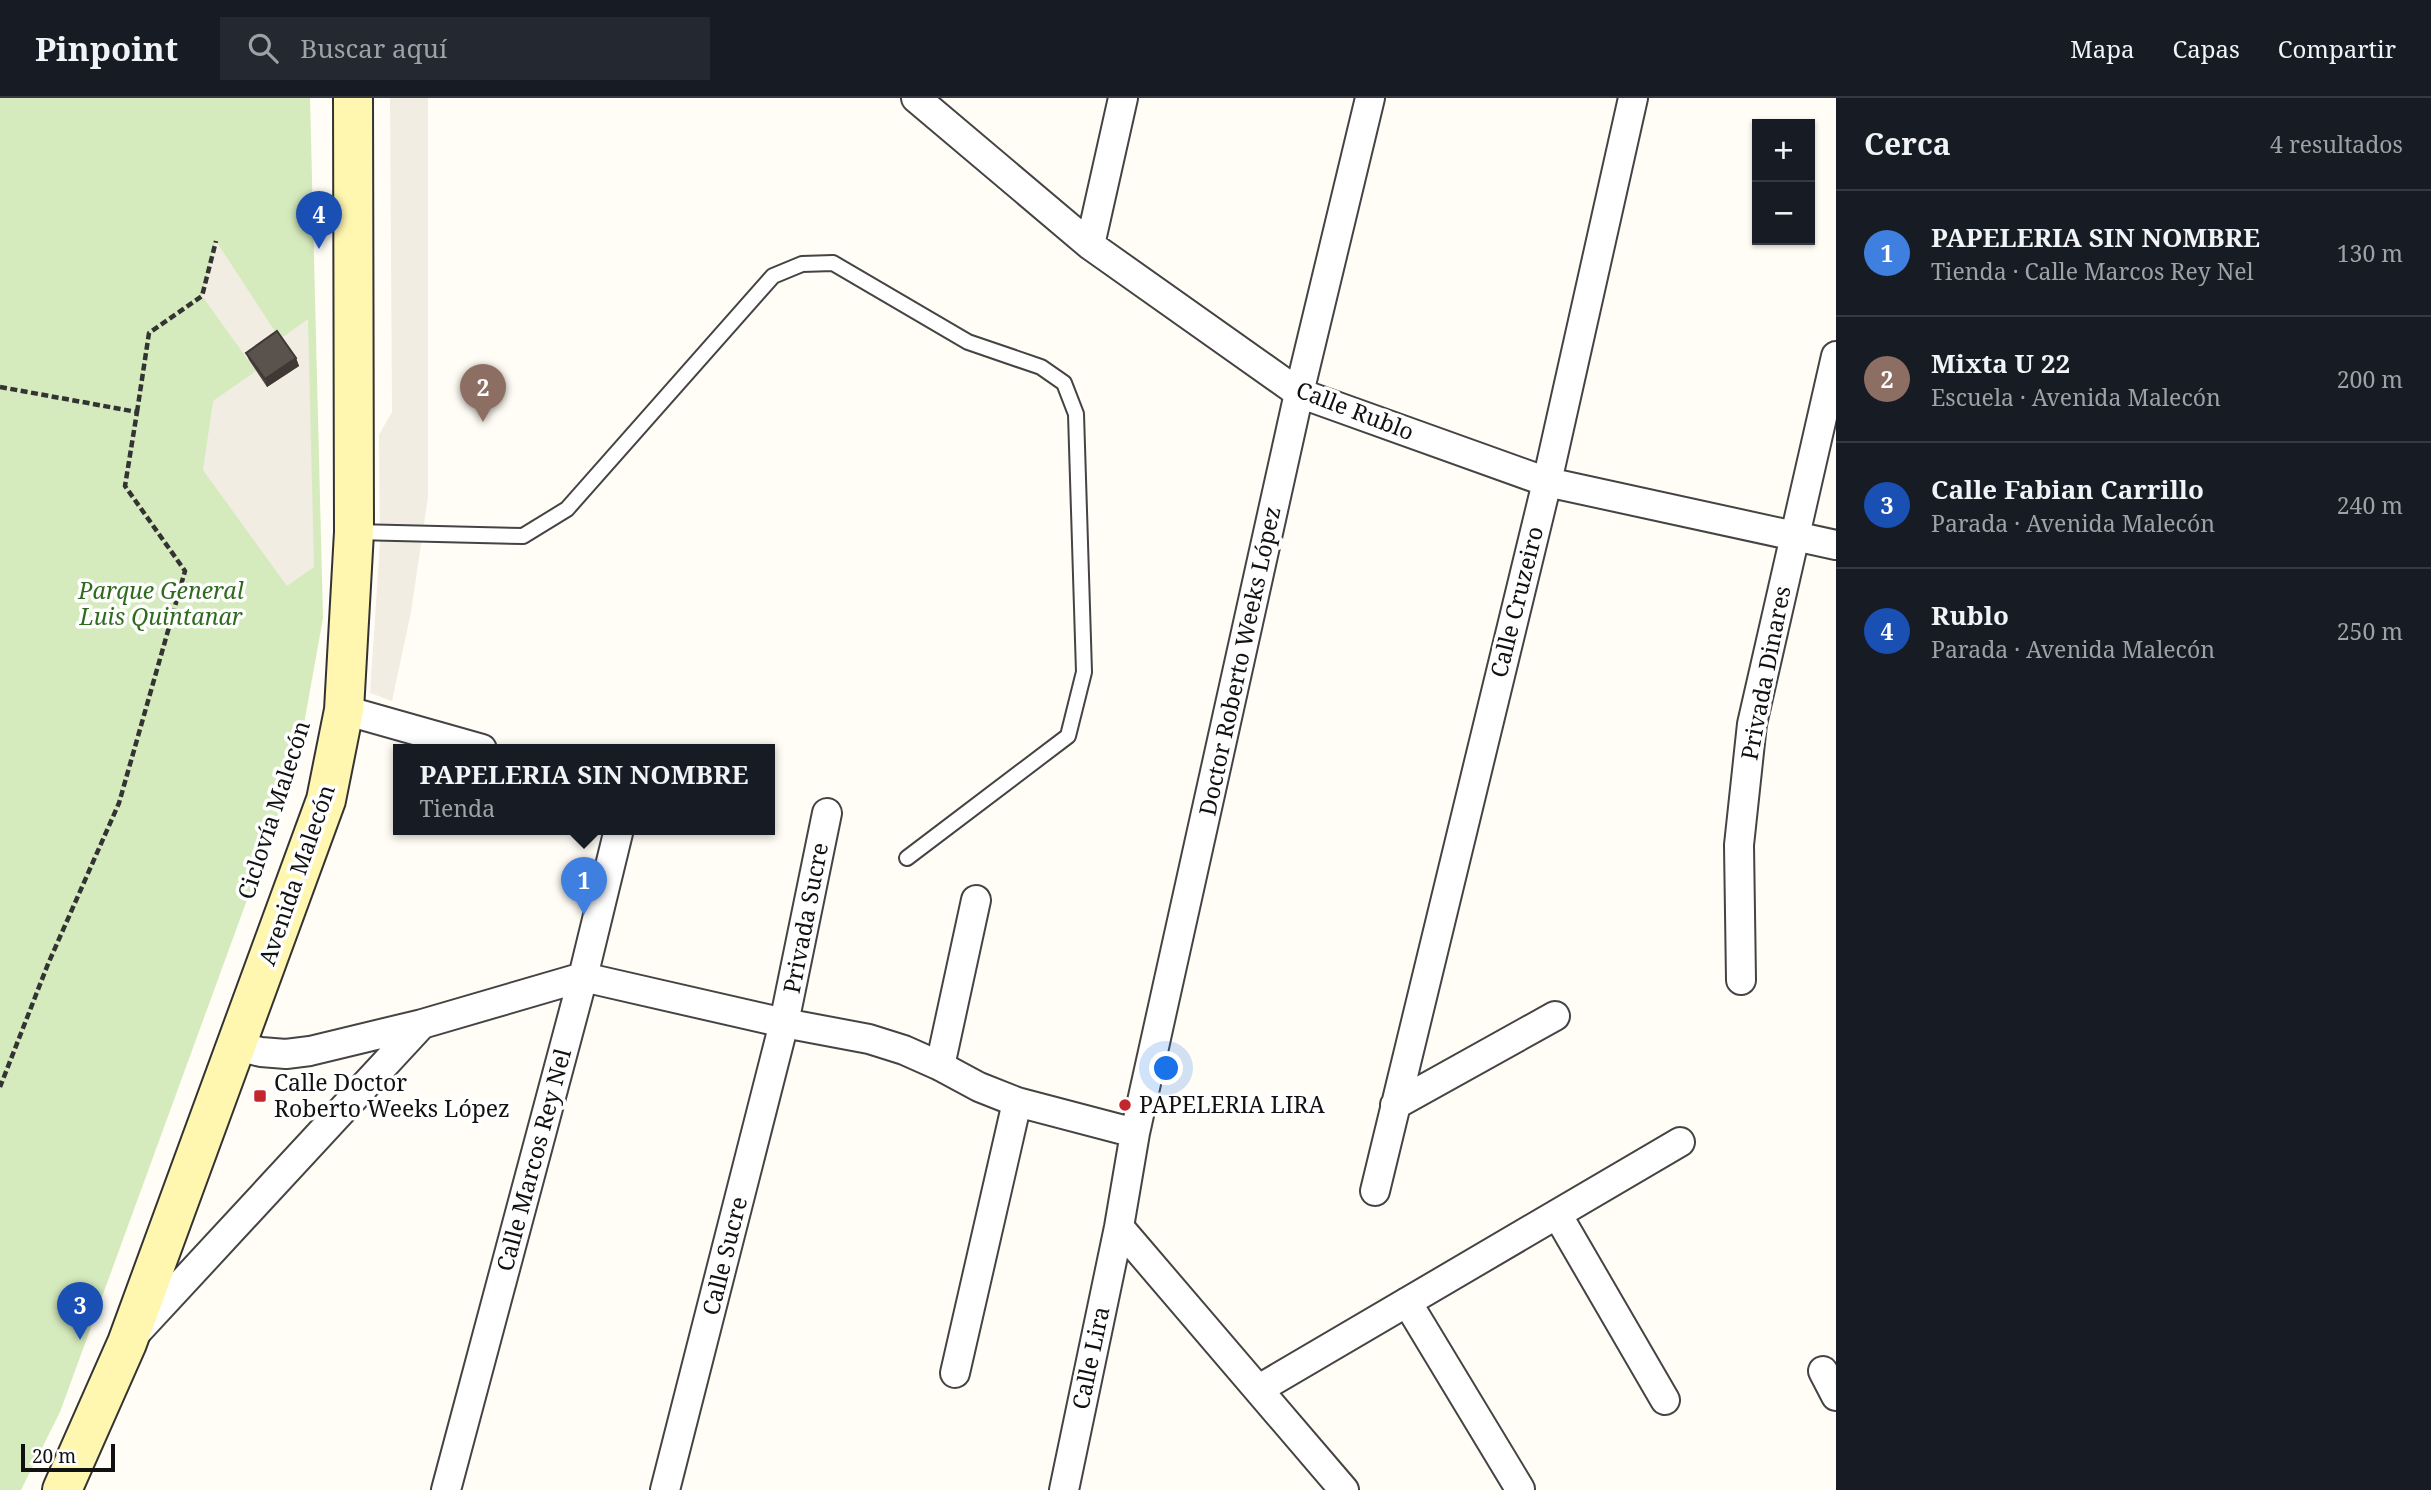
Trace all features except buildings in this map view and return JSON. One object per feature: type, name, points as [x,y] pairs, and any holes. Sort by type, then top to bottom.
[{"type":"main road","name":"Avenida Malecón","points":[[62,1490],[127,1343],[326,800],[344,710],[354,532],[353,98]]},
{"type":"street","name":"Calle Rublo","points":[[916,98],[1090,245],[1299,393],[1546,482],[1836,545]]},
{"type":"street","points":[[1090,245],[1123,98]]},
{"type":"street","name":"Doctor Roberto Weeks López","points":[[1119,1227],[1135,1133],[1299,393],[1370,98]]},
{"type":"street","name":"Calle Cruzeiro","points":[[1375,1191],[1546,482],[1633,98]]},
{"type":"street","name":"Privada Dinares","points":[[1741,980],[1739,845],[1752,724],[1836,356]]},
{"type":"street","points":[[344,710],[464,744]]},
{"type":"street","name":"Privada Sucre","points":[[785,1023],[827,813]]},
{"type":"street","name":"Calle Marcos Rey Nel","points":[[446,1490],[583,977],[618,835]]},
{"type":"street","points":[[940,1066],[976,900]]},
{"type":"street","points":[[237,1046],[286,1054],[310,1051],[422,1024],[583,977],[785,1023],[869,1039],[904,1050],[979,1087],[1017,1102],[1135,1133]]},
{"type":"street","points":[[1395,1104],[1555,1016]]},
{"type":"street","name":"Calle Sucre","points":[[665,1490],[785,1023]]},
{"type":"street","points":[[127,1343],[422,1024]]},
{"type":"street","points":[[955,1373],[1017,1102]]},
{"type":"street","points":[[1259,1389],[1680,1142]]},
{"type":"street","points":[[1557,1214],[1665,1400]]},
{"type":"street","points":[[1119,1227],[1344,1490]]},
{"type":"street","name":"Calle Lira","points":[[1064,1490],[1119,1227]]},
{"type":"street","points":[[1407,1302],[1520,1489]]},
{"type":"street","points":[[1823,1370],[1836,1396]]},
{"type":"lane","points":[[354,532],[523,536],[567,509],[773,276],[802,264],[832,263],[968,342],[1041,367],[1064,383],[1076,414],[1084,672],[1068,736],[907,858]]},
{"type":"path","points":[[0,1087],[48,964],[118,803],[185,570],[125,486],[149,333],[202,296],[216,241]]},
{"type":"path","points":[[0,387],[137,412]]},
{"type":"green space","name":"Parque General Luis Quintanar","points":[[0,98],[310,98],[323,618],[297,763],[60,1412],[21,1490],[0,1490]]},
{"type":"shaded area","points":[[390,98],[428,98],[428,497],[411,612],[392,701],[370,693],[380,543],[379,435],[392,412]]},
{"type":"shaded area","points":[[216,241],[280,339],[308,319],[314,567],[287,586],[203,470],[213,401],[256,371],[202,296]]},
{"type":"place","name":"Rublo","points":[[319,249]]},
{"type":"place","name":"Mixta U 22","points":[[483,422]]},
{"type":"place","name":"PAPELERIA SIN NOMBRE","points":[[584,915]]},
{"type":"place","name":"Calle Doctor Roberto Weeks López","points":[[260,1096]]},
{"type":"place","name":"PAPELERIA LIRA","points":[[1125,1105]]},
{"type":"place","name":"Calle Fabian Carrillo","points":[[80,1340]]}]
